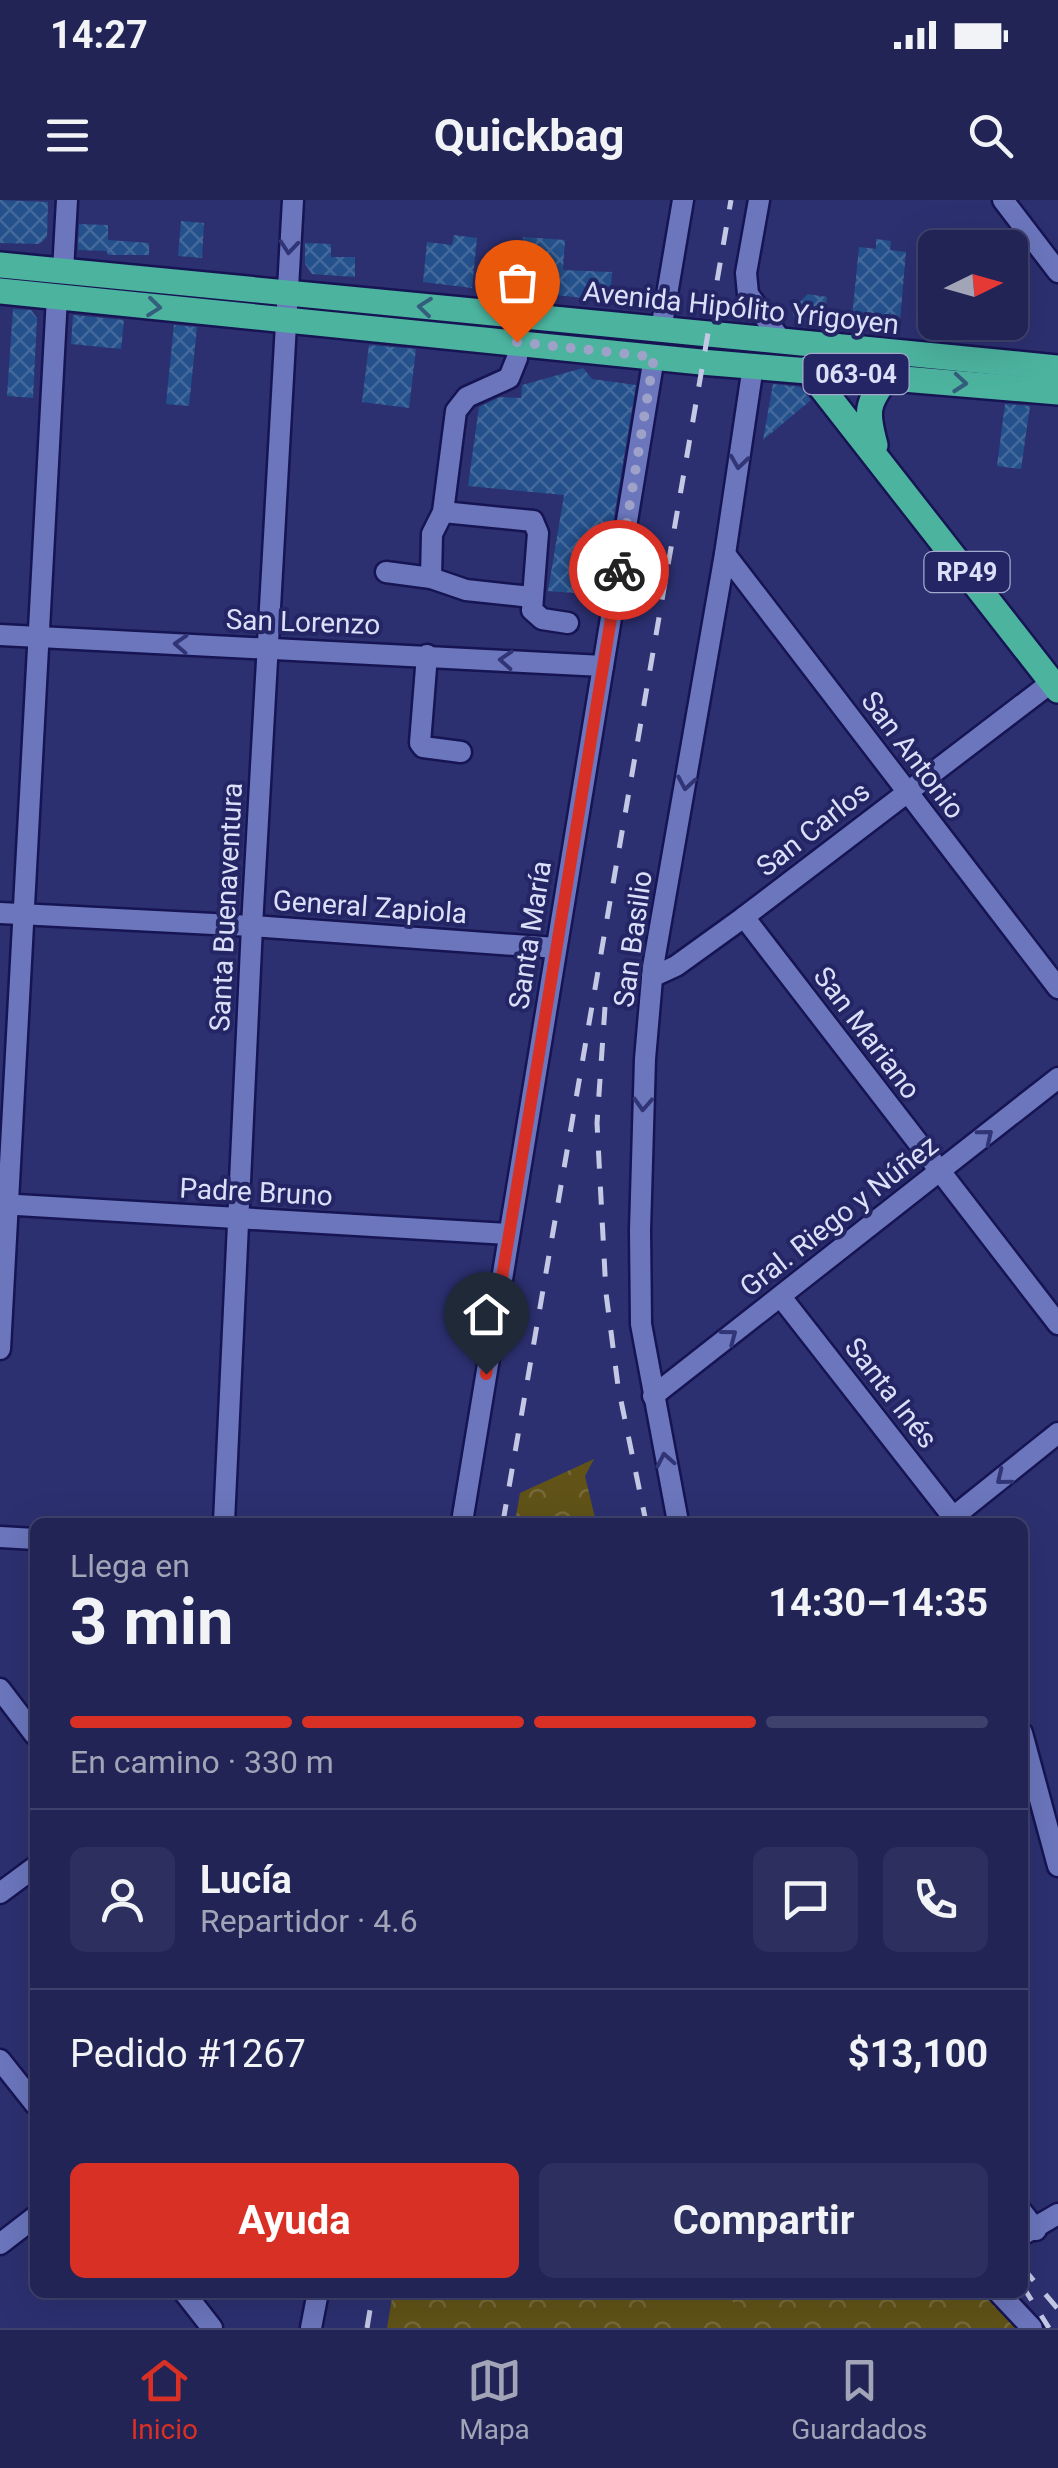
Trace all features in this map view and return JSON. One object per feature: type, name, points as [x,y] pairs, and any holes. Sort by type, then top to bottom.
[{"type":"main road","name":"Avenida Hipólito Yrigoyen","points":[[0,265],[1058,368]]},
{"type":"main road","name":"Avenida Hipólito Yrigoyen","points":[[0,291],[701,362],[1058,392]]},
{"type":"main road","points":[[701,362],[705,336]]},
{"type":"main road","name":"RP49","points":[[807,370],[1055,686]]},
{"type":"main road","name":"RP49","points":[[877,455],[868,410],[875,392],[888,376]]},
{"type":"street","points":[[63,271],[66,200]]},
{"type":"street","name":"Santa Buenaventura","points":[[224,1518],[252,926],[293,200]]},
{"type":"street","points":[[759,200],[746,273],[748,294],[783,343]]},
{"type":"street","points":[[1003,200],[1058,272]]},
{"type":"street","points":[[661,330],[682,201]]},
{"type":"street","points":[[0,1349],[57,297]]},
{"type":"street","points":[[431,578],[432,534],[443,512],[456,411],[467,398],[509,378],[517,358],[517,342]]},
{"type":"street","name":"Santa María","points":[[463,1518],[654,357]]},
{"type":"street","name":"San Basilio","points":[[677,1518],[641,1324],[643,1095],[652,977],[726,554],[753,366]]},
{"type":"street","points":[[443,512],[533,521],[538,533],[531,597],[537,616],[568,623]]},
{"type":"street","name":"San Antonio","points":[[726,554],[1058,988]]},
{"type":"street","points":[[386,572],[431,578],[466,590],[531,597]]},
{"type":"street","name":"San Lorenzo","points":[[0,635],[603,666]]},
{"type":"street","points":[[428,655],[420,743],[423,747],[461,752]]},
{"type":"street","name":"San Carlos","points":[[652,977],[676,966],[744,918],[906,791],[1055,686]]},
{"type":"street","name":"General Zapiola","points":[[0,913],[556,948]]},
{"type":"street","name":"San Mariano","points":[[744,918],[1058,1324]]},
{"type":"street","name":"Gral. Riego y Núñez","points":[[654,1396],[1058,1078]]},
{"type":"street","name":"Padre Bruno","points":[[5,1204],[508,1234]]},
{"type":"street","name":"Santa Inés","points":[[781,1297],[951,1518]]},
{"type":"street","points":[[957,1518],[1058,1434]]},
{"type":"street","points":[[0,1537],[30,1540]]},
{"type":"street","points":[[0,1689],[30,1728]]},
{"type":"street","points":[[1028,1751],[1053,1828],[1058,1866]]},
{"type":"street","points":[[0,1893],[30,1871]]},
{"type":"street","points":[[0,2060],[30,2098]]},
{"type":"street","points":[[1029,2232],[1058,2214]]},
{"type":"street","points":[[0,2244],[30,2221]]},
{"type":"street","points":[[189,2298],[212,2328]]},
{"type":"street","points":[[311,2328],[317,2298]]},
{"type":"street","points":[[1004,2298],[1032,2328]]},
{"type":"green space","points":[[594,1459],[585,1476],[595,1518],[516,1518],[520,1493]]},
{"type":"green space","points":[[392,2298],[993,2298],[1016,2328],[387,2328]]},
{"type":"green space","points":[[676,2298],[732,2298],[734,2308],[680,2317]]},
{"type":"building","points":[[0,200],[48,202],[47,237],[39,244],[0,243]]},
{"type":"building","points":[[181,221],[204,223],[202,258],[178,256]]},
{"type":"building","points":[[79,224],[108,225],[108,240],[149,243],[149,255],[78,250]]},
{"type":"building","points":[[454,235],[477,238],[472,288],[423,282],[427,242],[452,245]]},
{"type":"building","points":[[523,237],[565,240],[563,270],[612,272],[610,301],[519,291]]},
{"type":"building","points":[[876,239],[891,241],[890,250],[906,252],[899,332],[851,327],[859,247],[876,249]]},
{"type":"building","points":[[305,243],[331,244],[331,257],[355,257],[355,277],[312,274],[305,264]]},
{"type":"building","points":[[808,294],[827,297],[823,326],[801,323],[794,317],[792,310]]},
{"type":"building","points":[[13,309],[31,310],[37,318],[33,398],[7,396]]},
{"type":"building","points":[[73,315],[124,320],[121,349],[71,344]]},
{"type":"building","points":[[174,325],[197,327],[189,406],[166,404]]},
{"type":"building","points":[[369,345],[416,349],[409,408],[362,402]]},
{"type":"building","points":[[583,368],[592,379],[636,385],[601,595],[548,591],[564,495],[468,486],[479,407],[500,397],[521,398],[522,385]]},
{"type":"building","points":[[773,384],[800,387],[811,400],[763,440]]},
{"type":"building","points":[[1005,404],[1030,406],[1021,469],[997,466]]},
{"type":"railway","points":[[504,1518],[731,200]]},
{"type":"railway","points":[[605,1007],[597,1123],[606,1293],[618,1386],[645,1518]]},
{"type":"railway","points":[[1028,2274],[1058,2309]]},
{"type":"railway","points":[[1028,2295],[1049,2328]]},
{"type":"railway","points":[[367,2328],[372,2298]]},
{"type":"way so far","points":[[517,342],[654,357],[619,570]]},
{"type":"route","points":[[486,1374],[619,570]]}]
